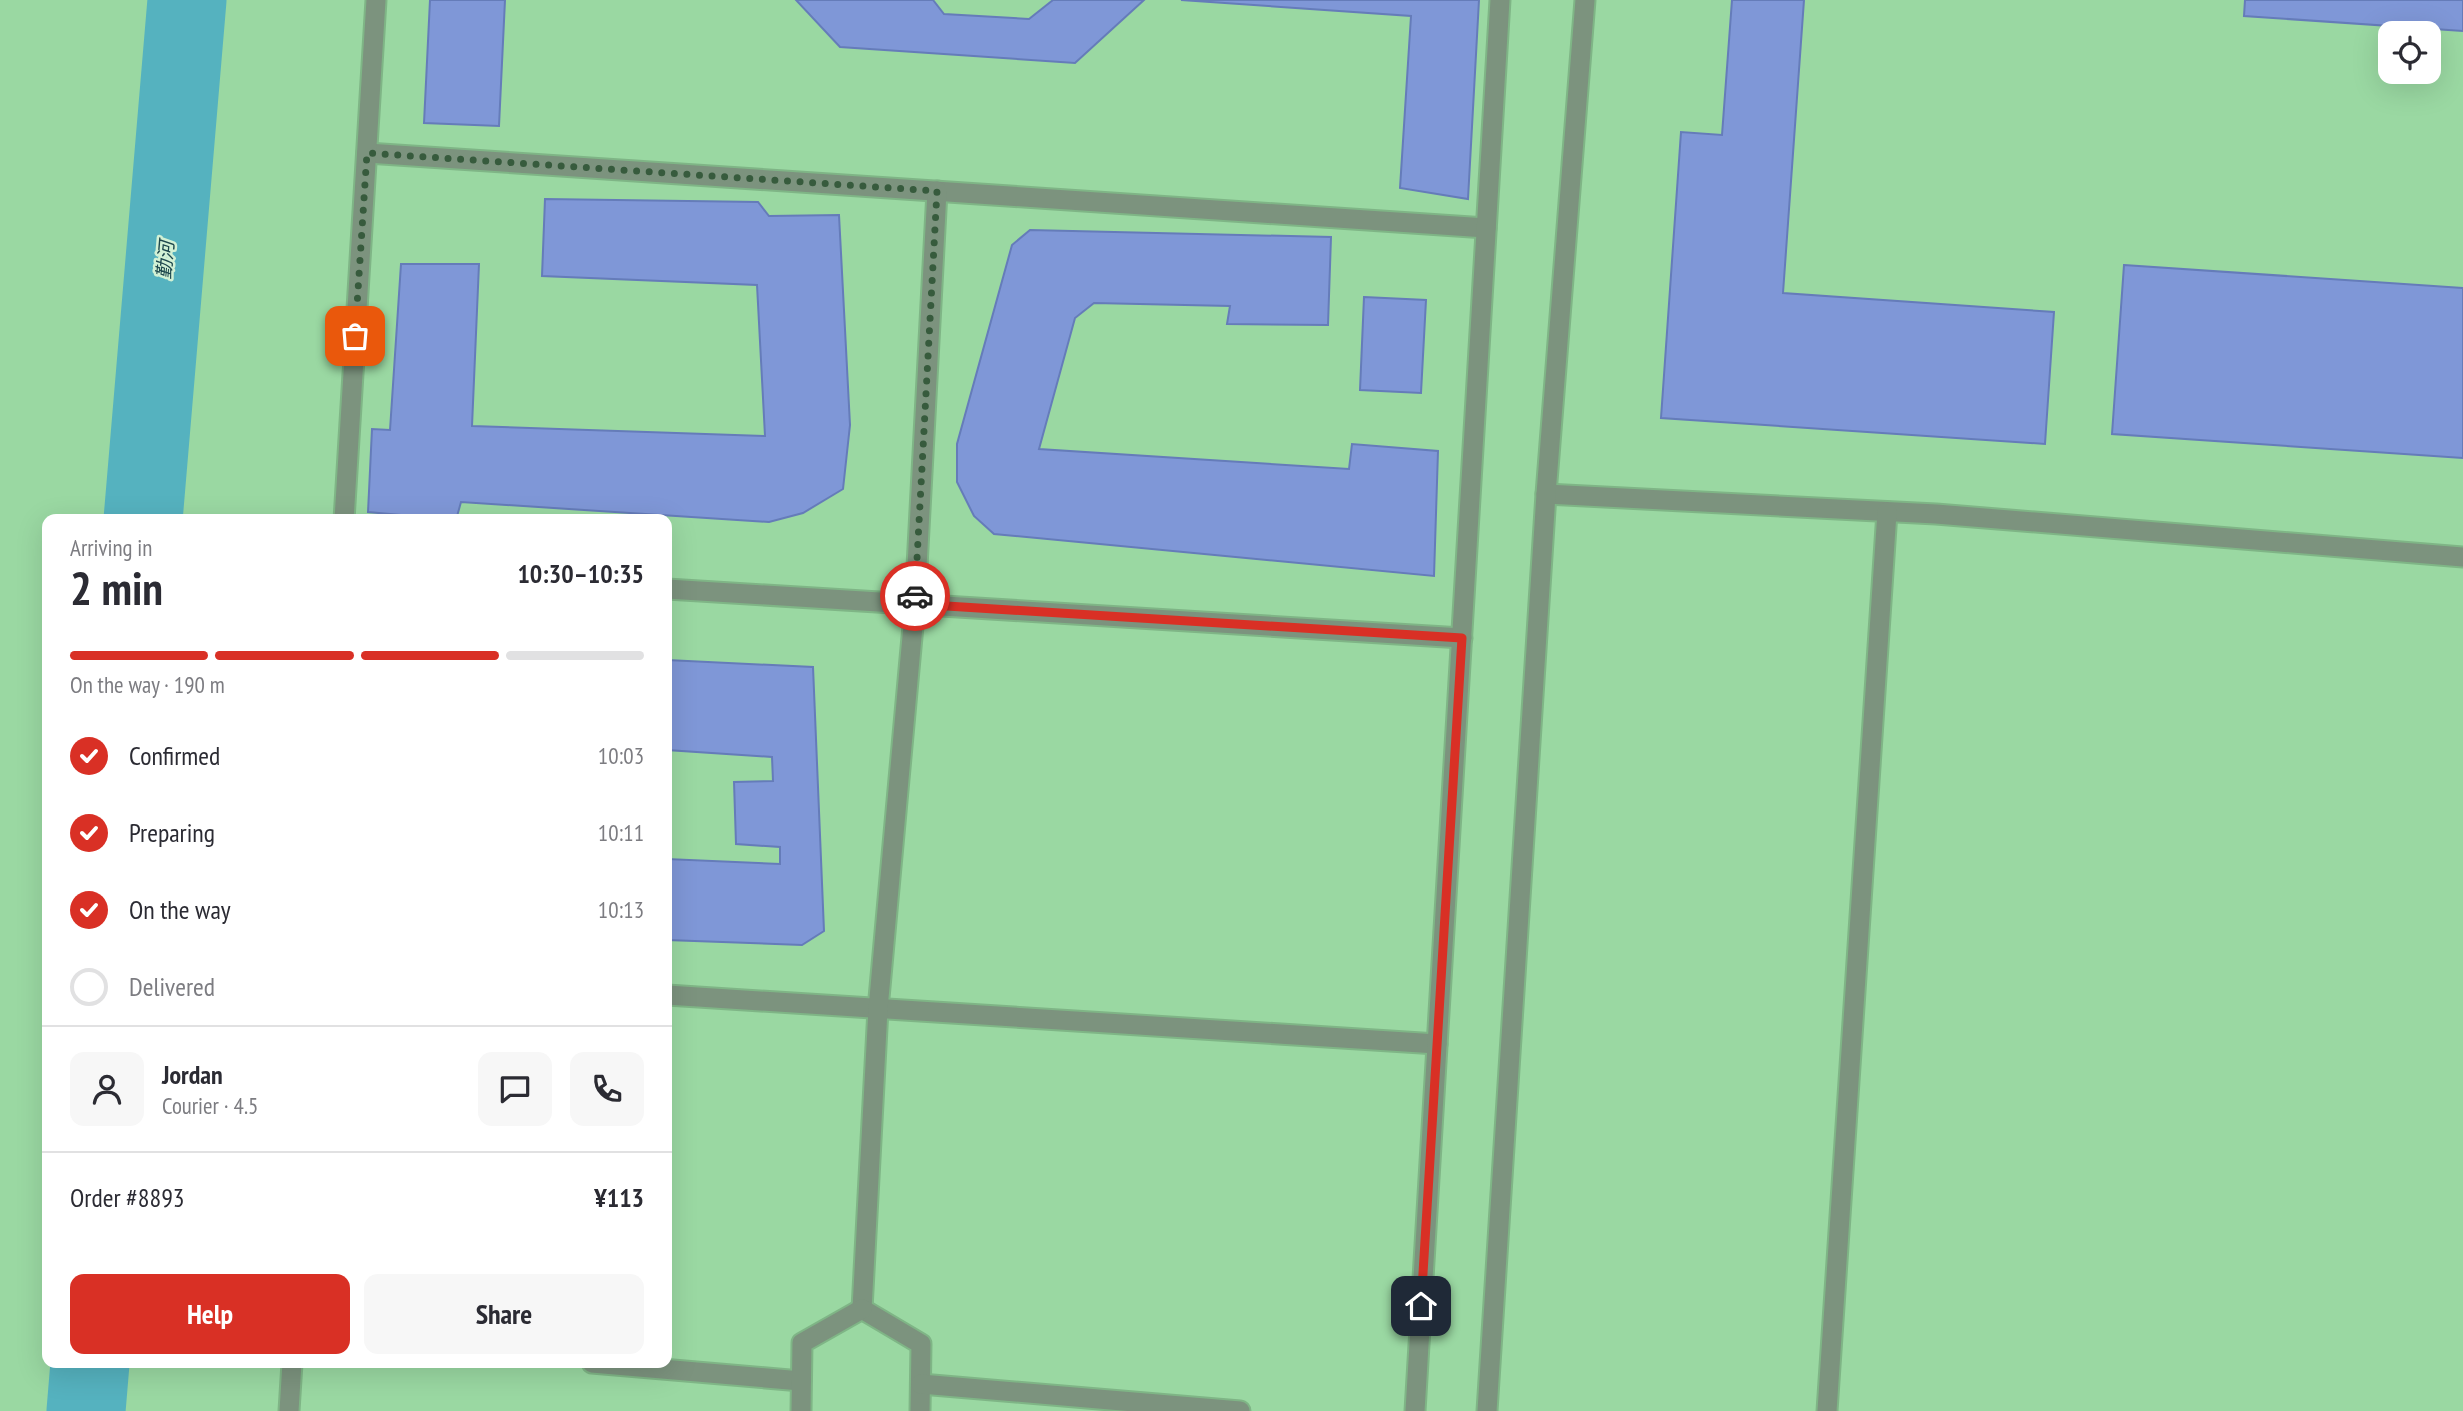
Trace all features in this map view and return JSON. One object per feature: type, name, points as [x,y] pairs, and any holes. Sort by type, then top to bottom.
[{"type":"street","points":[[344,514],[376,0]]},
{"type":"street","points":[[1415,1411],[1500,0]]},
{"type":"street","points":[[1487,1411],[1546,494],[1585,0]]},
{"type":"street","points":[[367,153],[1486,228]]},
{"type":"street","points":[[862,1309],[878,1009],[915,604],[937,191]]},
{"type":"street","points":[[1546,494],[1887,512],[2463,557]]},
{"type":"street","points":[[1827,1411],[1887,512]]},
{"type":"street","points":[[672,589],[1462,638]]},
{"type":"street","points":[[672,995],[1437,1044]]},
{"type":"street","points":[[801,1411],[802,1343],[862,1309]]},
{"type":"street","points":[[862,1309],[921,1344],[920,1411]]},
{"type":"street","points":[[289,1411],[292,1368]]},
{"type":"street","points":[[650,1368],[801,1381]]},
{"type":"street","points":[[921,1384],[1240,1411]]},
{"type":"building","points":[[430,0],[505,0],[499,126],[424,123]]},
{"type":"building","points":[[796,0],[933,0],[944,14],[1029,19],[1053,0],[1144,0],[1075,63],[840,47]]},
{"type":"building","points":[[1181,0],[1479,0],[1468,199],[1400,188],[1411,16]]},
{"type":"building","points":[[1732,0],[1804,0],[1783,293],[2054,312],[2045,444],[1661,418],[1681,132],[1722,135]]},
{"type":"building","points":[[2245,0],[2463,0],[2463,31],[2441,29],[2441,21],[2378,21],[2378,25],[2244,16]]},
{"type":"building","points":[[545,199],[758,202],[769,216],[839,215],[850,425],[843,489],[803,513],[769,522],[461,502],[458,514],[368,512],[372,429],[390,430],[401,264],[479,264],[472,426],[765,436],[757,285],[542,276]]},
{"type":"building","points":[[1030,230],[1331,237],[1328,325],[1227,324],[1230,306],[1094,303],[1075,318],[1039,449],[1349,469],[1352,444],[1438,451],[1434,576],[994,534],[974,516],[957,482],[957,444],[1012,245]]},
{"type":"building","points":[[2124,265],[2463,288],[2463,458],[2112,434]]},
{"type":"building","points":[[1364,297],[1426,300],[1421,393],[1360,390]]},
{"type":"building","points":[[672,660],[813,667],[824,931],[802,945],[672,940],[672,859],[780,864],[780,847],[736,844],[734,782],[773,781],[772,757],[672,750]]},
{"type":"waterway","name":"勤河","points":[[144,514],[187,0]]},
{"type":"waterway","name":"勤河","points":[[86,1411],[90,1368]]},
{"type":"way so far","points":[[355,336],[367,153],[937,191],[915,596]]},
{"type":"route","points":[[915,596],[915,604],[1462,638],[1421,1306]]}]
